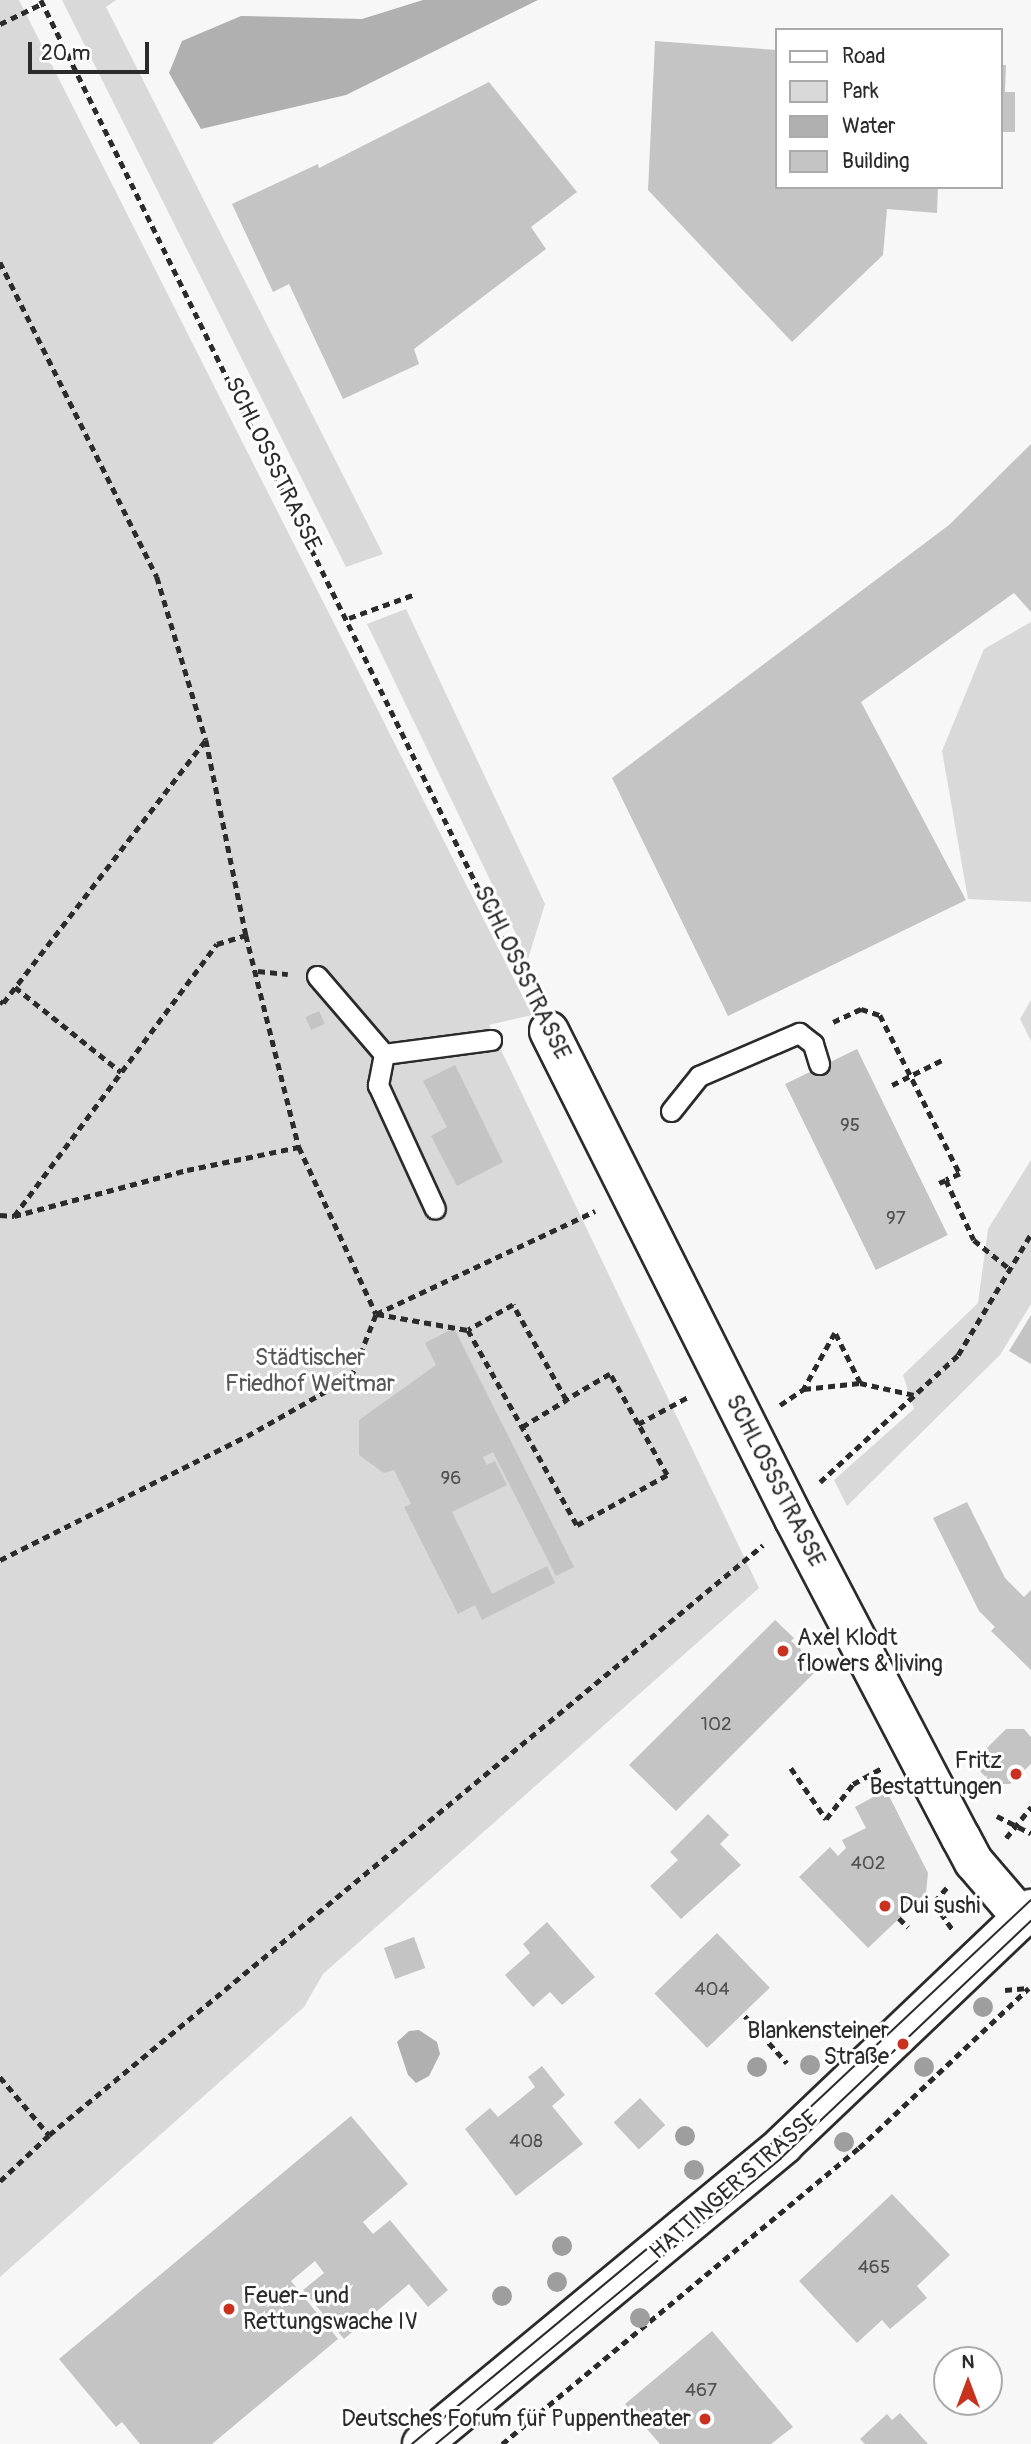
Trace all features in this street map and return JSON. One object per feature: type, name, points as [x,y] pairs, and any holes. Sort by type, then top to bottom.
[{"type":"street","name":"SCHLOSSSTRASSE","points":[[549,1031],[722,1379],[974,1862],[1028,1919]]},
{"type":"street","name":"HATTINGER STRASSE","points":[[422,2444],[784,2144],[1028,1919]]},
{"type":"lane","points":[[317,976],[384,1054]]},
{"type":"lane","points":[[671,1111],[699,1076],[799,1033],[813,1044],[820,1064]]},
{"type":"lane","points":[[384,1054],[491,1040]]},
{"type":"lane","points":[[384,1054],[378,1085],[435,1209]]},
{"type":"path","points":[[0,24],[42,1]]},
{"type":"path","name":"SCHLOSSSTRASSE","points":[[42,1],[349,618],[549,1031]]},
{"type":"path","points":[[0,262],[157,577],[206,740],[246,935],[299,1147],[376,1314]]},
{"type":"path","points":[[349,618],[413,595]]},
{"type":"path","points":[[0,1001],[3,1003],[206,740]]},
{"type":"path","points":[[14,1216],[217,944],[246,935]]},
{"type":"path","points":[[15,987],[121,1072]]},
{"type":"path","points":[[821,1018],[832,1022],[861,1009],[880,1015],[960,1174],[939,1183]]},
{"type":"path","points":[[892,1085],[942,1060]]},
{"type":"path","points":[[0,1215],[14,1216],[187,1170],[299,1147]]},
{"type":"path","points":[[946,1180],[974,1240],[1010,1269]]},
{"type":"path","points":[[0,1560],[247,1436],[351,1377],[376,1314],[631,1193]]},
{"type":"path","points":[[0,2181],[49,2135],[794,1519],[818,1484],[958,1354],[1031,1234]]},
{"type":"path","points":[[376,1314],[468,1330],[513,1306],[566,1400]]},
{"type":"path","points":[[468,1330],[522,1427],[577,1525],[667,1475],[610,1374],[522,1427]]},
{"type":"path","points":[[804,1390],[835,1333],[860,1383]]},
{"type":"path","points":[[638,1424],[722,1379]]},
{"type":"path","points":[[780,1406],[804,1390],[860,1383],[914,1395]]},
{"type":"path","points":[[791,1768],[826,1819],[853,1784],[916,1751]]},
{"type":"path","points":[[1004,1841],[1014,1825],[1031,1807]]},
{"type":"path","points":[[998,1817],[1031,1833]]},
{"type":"path","points":[[934,1903],[946,1921]]},
{"type":"path","points":[[899,1918],[908,1927]]},
{"type":"path","points":[[999,1986],[1003,1991],[1030,1988]]},
{"type":"path","points":[[502,2444],[859,2148],[1030,1988]]},
{"type":"path","points":[[745,2016],[787,2063]]},
{"type":"path","points":[[0,2077],[49,2135]]},
{"type":"green space","name":"Städtischer Friedhof Weitmar","points":[[0,0],[19,0],[532,1015],[489,1025],[759,1588],[323,1974],[304,2007],[0,2277]]},
{"type":"green space","points":[[62,0],[116,0],[106,7],[383,554],[346,567]]},
{"type":"green space","points":[[406,609],[545,904],[528,959],[367,624]]},
{"type":"green space","points":[[1031,622],[1031,902],[968,899],[942,751],[984,649]]},
{"type":"green space","points":[[1031,1000],[1031,1041],[1020,1019]]},
{"type":"green space","points":[[1031,1160],[1031,1304],[1000,1355],[847,1506],[834,1480],[914,1409],[903,1375],[978,1303],[988,1229]]},
{"type":"water","points":[[423,0],[538,0],[346,95],[201,129],[169,73],[182,41],[241,16],[362,19]]},
{"type":"water","points":[[419,2030],[437,2042],[440,2054],[429,2076],[416,2083],[408,2075],[397,2042],[409,2031]]},
{"type":"building","points":[[655,41],[776,50],[776,189],[938,189],[937,213],[887,209],[883,255],[792,342],[648,190]]},
{"type":"building","points":[[1003,65],[1006,65],[1005,92],[1015,92],[1015,132],[1003,132]]},
{"type":"building","points":[[489,82],[577,192],[531,227],[546,249],[414,349],[419,364],[343,399],[289,284],[273,292],[232,204],[318,164],[319,168]]},
{"type":"building","points":[[1031,444],[1031,612],[1014,593],[861,702],[966,900],[728,1016],[612,778],[949,525]]},
{"type":"building","points":[[319,1011],[325,1024],[311,1030],[305,1017]]},
{"type":"building","points":[[857,1049],[948,1235],[876,1270],[785,1084]]},
{"type":"building","points":[[455,1065],[503,1162],[457,1186],[431,1136],[447,1127],[423,1081]]},
{"type":"building","points":[[1031,1315],[1031,1364],[1009,1351]]},
{"type":"building","points":[[454,1328],[574,1567],[556,1576],[493,1452],[483,1457],[487,1465],[495,1461],[507,1485],[452,1512],[492,1594],[547,1566],[555,1583],[482,1620],[475,1605],[458,1614],[404,1507],[411,1504],[394,1470],[384,1473],[359,1455],[359,1420],[436,1365],[425,1343]]},
{"type":"building","points":[[967,1502],[1005,1578],[1024,1597],[1031,1590],[1031,1670],[991,1631],[995,1627],[979,1611],[933,1518]]},
{"type":"building","points":[[775,1620],[794,1638],[791,1641],[821,1666],[676,1811],[629,1765]]},
{"type":"building","points":[[1006,1729],[1024,1729],[1031,1737],[1031,1764],[1010,1784],[992,1784],[980,1771],[981,1754]]},
{"type":"building","points":[[886,1790],[928,1873],[926,1893],[868,1948],[799,1877],[830,1847],[838,1856],[846,1848],[842,1840],[866,1828],[855,1807]]},
{"type":"building","points":[[708,1814],[729,1835],[720,1844],[741,1865],[681,1919],[650,1886],[678,1860],[670,1852]]},
{"type":"building","points":[[547,1922],[595,1977],[562,2005],[550,1992],[533,2007],[505,1975],[530,1953],[523,1944]]},
{"type":"building","points":[[717,1933],[770,1988],[707,2048],[654,1993]]},
{"type":"building","points":[[414,1937],[425,1968],[395,1979],[384,1948]]},
{"type":"building","points":[[542,2066],[565,2095],[552,2106],[583,2144],[516,2196],[465,2129],[490,2108],[498,2117],[535,2087],[528,2077]]},
{"type":"building","points":[[640,2098],[665,2125],[639,2150],[614,2123]]},
{"type":"building","points":[[351,2116],[408,2184],[363,2222],[373,2234],[390,2220],[448,2290],[428,2307],[409,2284],[344,2339],[303,2290],[324,2273],[315,2261],[291,2281],[338,2339],[212,2444],[140,2444],[122,2422],[116,2427],[59,2359]]},
{"type":"building","points":[[892,2194],[950,2255],[917,2286],[927,2298],[890,2329],[882,2320],[857,2343],[799,2281]]},
{"type":"building","points":[[712,2331],[793,2427],[771,2444],[660,2444],[625,2404]]},
{"type":"building","points":[[900,2413],[928,2444],[865,2444],[860,2439],[887,2414],[892,2420]]},
{"type":"tram line","points":[[412,2444],[753,2161],[1031,1900]]},
{"type":"tram line","points":[[436,2444],[780,2159],[1031,1921]]},
{"type":"place","name":"Axel Klodt flowers & living","points":[[783,1651]]},
{"type":"place","name":"Fritz Bestattungen","points":[[1016,1774]]},
{"type":"place","name":"Dui sushi","points":[[885,1906]]},
{"type":"place","name":"Blankensteiner Straße","points":[[903,2044]]},
{"type":"place","name":"Feuer- und Rettungswache IV","points":[[229,2309]]},
{"type":"place","name":"Deutsches Forum für Puppentheater","points":[[705,2419]]}]
